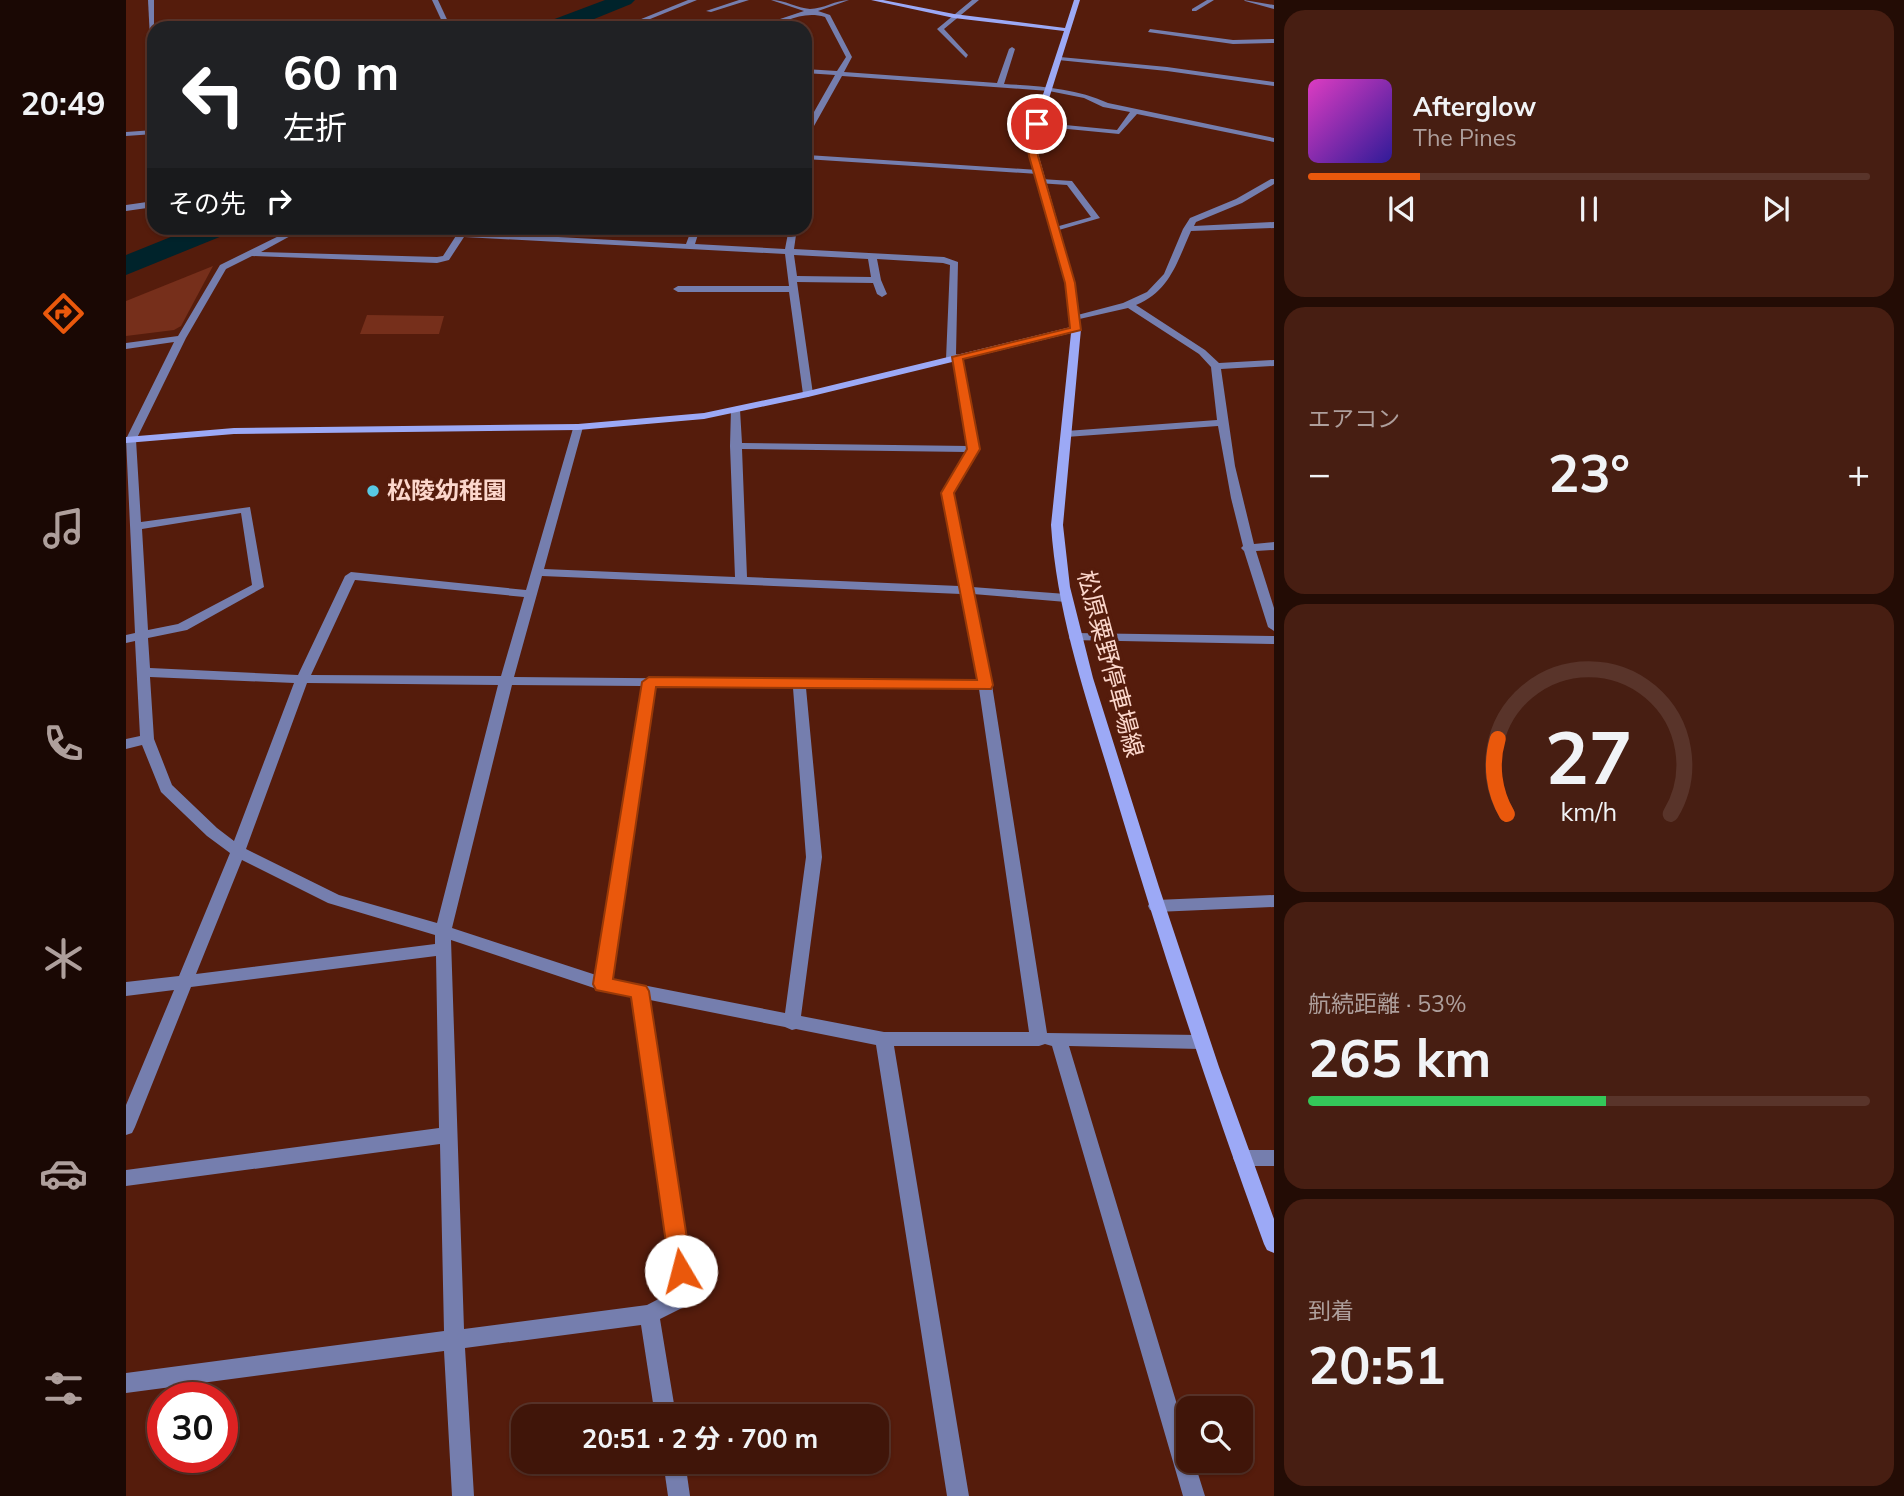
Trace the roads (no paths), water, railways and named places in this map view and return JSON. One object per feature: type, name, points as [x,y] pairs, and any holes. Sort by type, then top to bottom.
[{"type":"main road","points":[[874,0],[954,16],[1068,30]]},
{"type":"main road","name":"松原粟野停車場線","points":[[1077,0],[1031,143],[1070,283],[1075,323],[1057,525],[1058,554],[1075,638],[1156,906],[1200,1042],[1274,1244]]},
{"type":"main road","points":[[128,440],[234,431],[635,424],[735,410],[808,394],[954,358],[1075,323]]},
{"type":"street","points":[[151,0],[152,21]]},
{"type":"street","points":[[435,0],[445,21]]},
{"type":"street","points":[[640,21],[694,0]]},
{"type":"street","points":[[709,11],[746,0]]},
{"type":"street","points":[[774,0],[828,16],[849,57],[812,122]]},
{"type":"street","points":[[777,21],[846,0]]},
{"type":"street","points":[[966,57],[940,29],[976,0]]},
{"type":"street","points":[[1194,10],[1211,0]]},
{"type":"street","points":[[1247,0],[1274,7]]},
{"type":"street","points":[[1150,31],[1233,42],[1274,41]]},
{"type":"street","points":[[1000,84],[1012,49]]},
{"type":"street","points":[[1060,59],[1145,65],[1196,75],[1274,84]]},
{"type":"street","points":[[812,72],[1049,89],[1086,96],[1106,106],[1274,140]]},
{"type":"street","points":[[1037,124],[1119,132],[1135,111]]},
{"type":"street","points":[[126,134],[147,132]]},
{"type":"street","points":[[812,156],[1039,176],[1069,183],[1096,218],[1055,230]]},
{"type":"street","points":[[1075,323],[1130,305],[1160,285],[1169,273],[1193,220],[1239,201],[1274,182]]},
{"type":"street","points":[[126,208],[147,205]]},
{"type":"street","points":[[1187,229],[1274,225]]},
{"type":"street","points":[[288,235],[222,267],[181,338],[128,440],[135,527],[133,638],[143,672],[147,739],[166,788],[212,832],[238,851],[334,899],[603,984],[884,1039],[1200,1042]]},
{"type":"street","points":[[253,254],[437,260],[446,258],[460,235]]},
{"type":"street","points":[[515,235],[789,254],[944,260],[956,264],[954,358],[974,449],[947,493],[985,685],[1039,1039]]},
{"type":"street","points":[[567,239],[569,235]]},
{"type":"street","points":[[690,246],[694,235]]},
{"type":"street","points":[[792,235],[789,254],[792,284],[808,394]]},
{"type":"street","points":[[872,257],[876,280],[882,294]]},
{"type":"street","points":[[678,289],[876,280]]},
{"type":"street","points":[[1130,305],[1202,352],[1216,366],[1220,423],[1247,548],[1274,627]]},
{"type":"street","points":[[126,346],[181,338]]},
{"type":"street","points":[[1216,366],[1274,363]]},
{"type":"street","points":[[735,410],[741,581]]},
{"type":"street","points":[[1066,434],[1220,423]]},
{"type":"street","points":[[464,1496],[454,1340],[443,932],[506,681],[578,427]]},
{"type":"street","points":[[735,446],[974,449]]},
{"type":"street","points":[[133,638],[182,627],[258,587],[246,509],[135,527]]},
{"type":"street","points":[[1247,548],[1274,547]]},
{"type":"street","points":[[537,572],[965,590],[1066,597]]},
{"type":"street","points":[[126,1127],[238,851],[302,679],[351,576],[531,594]]},
{"type":"street","points":[[1075,638],[1274,640]]},
{"type":"street","points":[[143,672],[302,679],[985,685]]},
{"type":"street","points":[[603,984],[649,682]]},
{"type":"street","points":[[792,1023],[814,857],[799,684]]},
{"type":"street","points":[[126,744],[147,739]]},
{"type":"street","points":[[1156,906],[1274,901]]},
{"type":"street","points":[[126,989],[443,949]]},
{"type":"street","points":[[126,1383],[649,1314],[685,1296],[640,991]]},
{"type":"street","points":[[884,1039],[958,1496]]},
{"type":"street","points":[[1059,1040],[1194,1496]]},
{"type":"street","points":[[126,1178],[449,1135]]},
{"type":"street","points":[[1242,1158],[1274,1158]]},
{"type":"street","points":[[649,1314],[664,1404]]},
{"type":"street","points":[[676,1474],[679,1496]]},
{"type":"waterway","points":[[570,21],[624,0]]},
{"type":"waterway","points":[[126,266],[200,235]]},
{"type":"place","name":"松陵幼稚園","points":[[373,491]]}]
